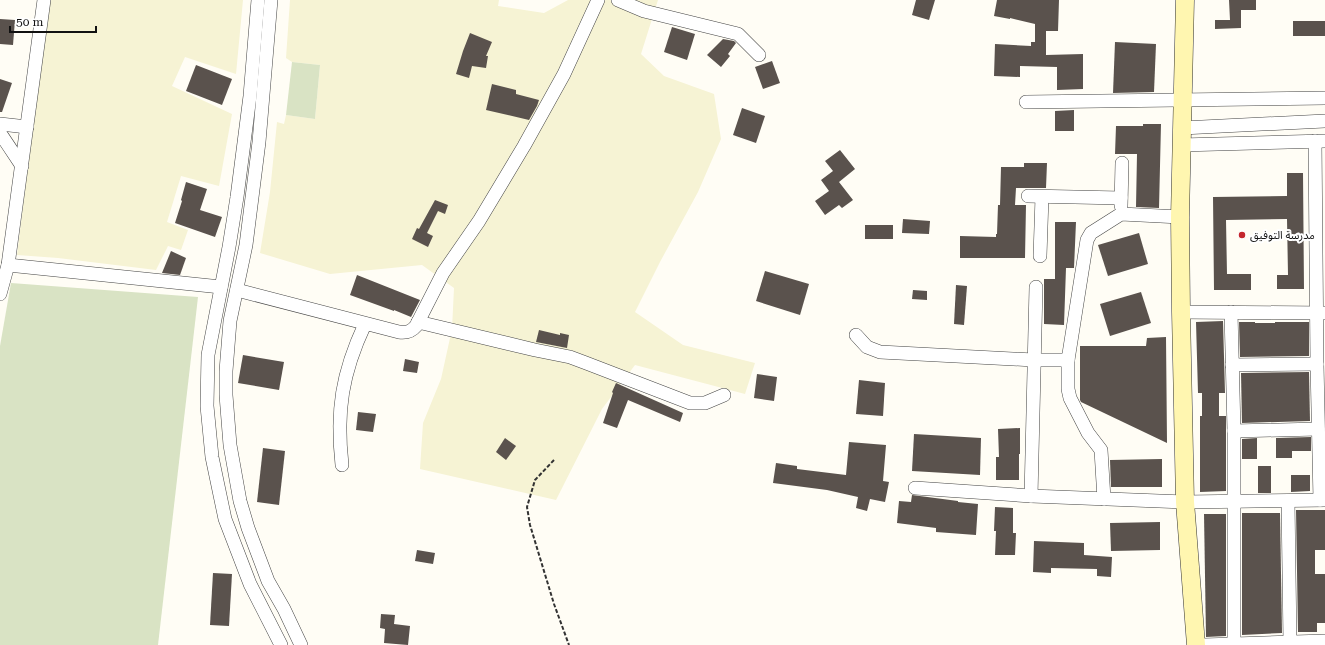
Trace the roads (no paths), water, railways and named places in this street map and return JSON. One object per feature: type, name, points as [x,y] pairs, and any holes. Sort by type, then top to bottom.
[{"type":"main road","points":[[1185,0],[1180,217],[1181,312],[1185,502],[1196,645]]},
{"type":"street","points":[[0,294],[8,265],[44,0]]},
{"type":"street","points":[[258,0],[255,49],[244,147],[229,247],[208,355],[207,380],[209,431],[215,476],[225,519],[250,584],[281,645]]},
{"type":"street","points":[[271,0],[253,194],[246,245],[230,321],[226,395],[230,445],[240,501],[260,561],[300,645]]},
{"type":"street","points":[[237,290],[404,333],[413,330],[443,273],[479,221],[524,146],[564,74],[598,0]]},
{"type":"street","points":[[618,0],[644,11],[738,34],[759,55]]},
{"type":"street","points":[[1026,102],[1325,98]]},
{"type":"street","points":[[1182,136],[1325,121]]},
{"type":"street","points":[[0,124],[27,127]]},
{"type":"street","points":[[0,133],[22,166]]},
{"type":"street","points":[[915,488],[1031,496],[1185,502],[1323,500],[1318,429],[1317,364],[1321,313],[1320,141],[1182,136]]},
{"type":"street","points":[[1121,214],[1122,163]]},
{"type":"street","points":[[1028,196],[1121,198]]},
{"type":"street","points":[[1040,256],[1042,197]]},
{"type":"street","points":[[1104,499],[1100,450],[1088,433],[1070,398],[1068,389],[1068,360],[1087,240],[1091,233],[1121,214],[1180,217]]},
{"type":"street","points":[[8,265],[221,287]]},
{"type":"street","points":[[1031,496],[1033,360],[1036,287]]},
{"type":"street","points":[[1181,312],[1321,313]]},
{"type":"street","points":[[1231,312],[1234,431],[1234,644]]},
{"type":"street","points":[[418,322],[586,362],[690,403],[705,403],[724,395]]},
{"type":"street","points":[[342,465],[339,441],[339,417],[342,393],[347,369],[365,324]]},
{"type":"street","points":[[856,335],[867,347],[880,352],[1033,360],[1068,360]]},
{"type":"street","points":[[1232,365],[1317,364]]},
{"type":"street","points":[[1234,431],[1318,429]]},
{"type":"street","points":[[222,504],[240,501]]},
{"type":"street","points":[[1288,501],[1290,642]]},
{"type":"street","points":[[1204,645],[1321,642]]},
{"type":"place","name":"مدرسة التوفيق","points":[[1242,235]]}]
